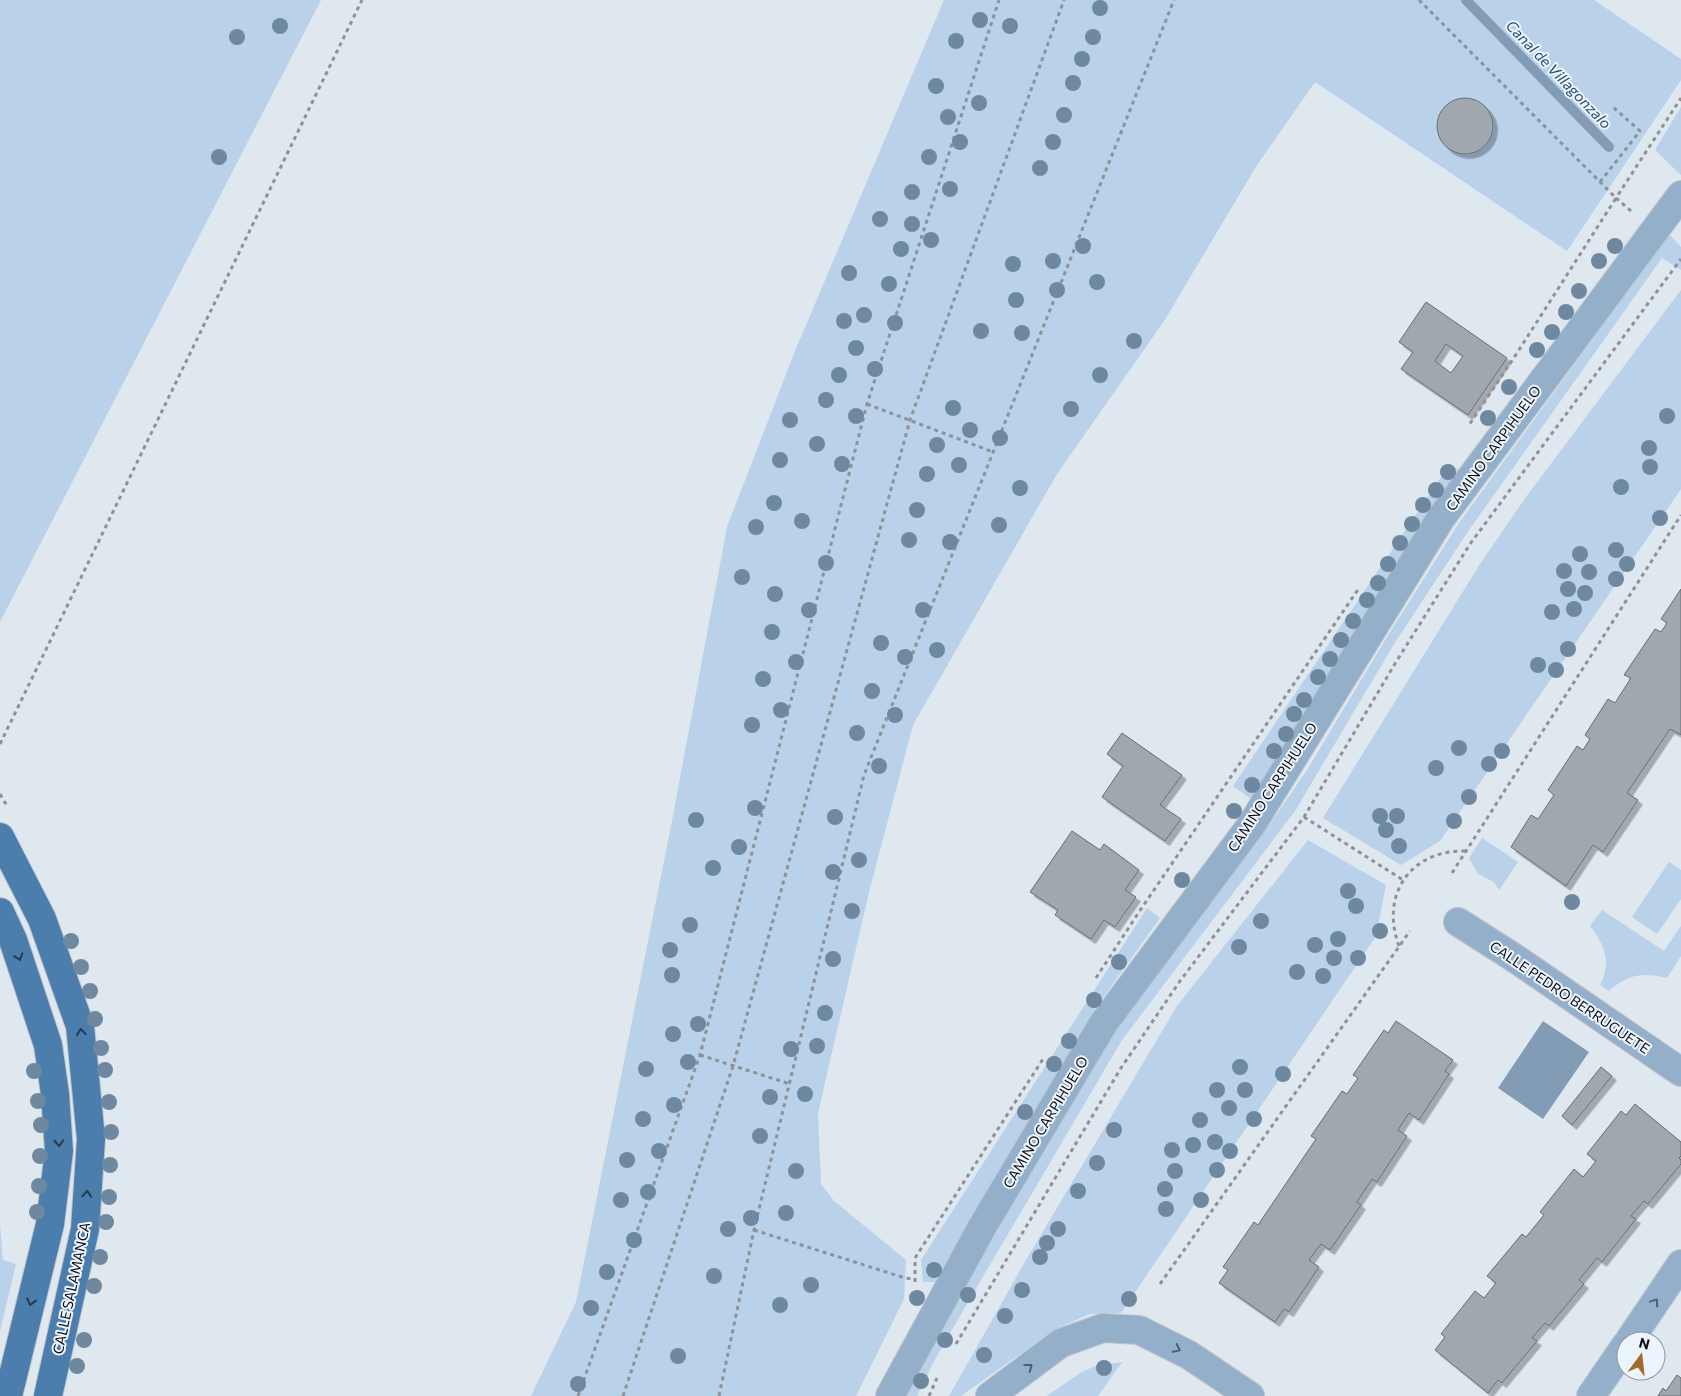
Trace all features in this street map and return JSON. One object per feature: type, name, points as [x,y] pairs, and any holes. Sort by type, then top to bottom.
[{"type":"main road","name":"CALLE SALAMANCA","points":[[0,837],[42,919],[80,1026],[91,1139],[85,1229],[48,1396]]},
{"type":"main road","points":[[0,912],[13,940],[48,1045],[56,1094],[59,1151],[50,1224],[8,1396]]},
{"type":"street","name":"CAMINO CARPIHUELO","points":[[890,1396],[981,1229],[1103,1024],[1252,824],[1441,518],[1681,195]]},
{"type":"street","name":"CALLE PEDRO BERRUGUETE","points":[[1458,922],[1513,957],[1681,1072]]},
{"type":"street","points":[[1636,1331],[1681,1264]]},
{"type":"street","points":[[990,1396],[1061,1343],[1103,1328],[1139,1330],[1188,1355],[1250,1396]]},
{"type":"street","points":[[1591,1396],[1616,1360]]},
{"type":"path","points":[[0,744],[362,0]]},
{"type":"path","points":[[578,1396],[700,1055],[867,404],[999,0]]},
{"type":"path","points":[[623,1396],[733,1066],[910,420],[1064,0]]},
{"type":"path","points":[[719,1396],[754,1230],[864,775],[1174,0]]},
{"type":"path","points":[[1419,0],[1635,215]]},
{"type":"path","points":[[1468,426],[1518,353],[1681,98]]},
{"type":"path","points":[[1600,182],[1640,131],[1613,107]]},
{"type":"path","points":[[952,1350],[1126,1060],[1180,981],[1304,817],[1396,662],[1470,544],[1681,259]]},
{"type":"path","points":[[867,404],[993,452]]},
{"type":"path","points":[[1452,874],[1681,515]]},
{"type":"path","points":[[1093,982],[1362,582]]},
{"type":"path","points":[[1304,817],[1403,880]]},
{"type":"path","points":[[1399,946],[1394,933],[1392,917],[1394,902],[1403,880],[1420,863],[1436,855],[1452,851],[1465,851]]},
{"type":"path","points":[[1160,1284],[1410,931]]},
{"type":"path","points":[[700,1055],[790,1084]]},
{"type":"path","points":[[915,1286],[915,1258],[1045,1057]]},
{"type":"path","points":[[754,1230],[905,1278],[915,1279]]},
{"type":"path","points":[[929,1396],[939,1374]]},
{"type":"shaded area","points":[[0,0],[321,0],[0,622]]},
{"type":"shaded area","points":[[944,0],[1594,0],[1681,59],[1681,80],[1567,251],[1315,82],[1257,165],[1164,321],[1057,474],[913,725],[869,892],[818,1113],[821,1184],[834,1201],[906,1260],[904,1299],[856,1396],[531,1396],[576,1302],[671,826],[727,527],[795,351]]},
{"type":"shaded area","points":[[1681,107],[1681,175],[1655,150]]},
{"type":"shaded area","points":[[1669,234],[1681,247],[1681,270],[1662,258],[1469,530],[1394,644],[1295,811],[1122,1040],[934,1361],[917,1396],[905,1396],[929,1350],[1039,1158],[1116,1029],[1263,834],[1307,770],[1387,637],[1459,523]]},
{"type":"shaded area","points":[[1681,290],[1681,489],[1440,841],[1401,865],[1323,818],[1480,564],[1526,497]]},
{"type":"shaded area","points":[[1450,464],[1458,470],[1251,799],[1233,786]]},
{"type":"shaded area","points":[[1482,838],[1518,862],[1499,890],[1494,882],[1478,874],[1469,858]]},
{"type":"shaded area","points":[[1308,840],[1386,885],[1376,936],[1121,1313],[1089,1314],[1054,1330],[961,1396],[949,1396],[1026,1260],[1177,1006]]},
{"type":"shaded area","points":[[1669,862],[1681,870],[1681,899],[1657,934],[1632,917]]},
{"type":"shaded area","points":[[1147,908],[1160,918],[1095,1009],[935,1282],[923,1282],[921,1260]]},
{"type":"shaded area","points":[[1602,910],[1664,951],[1681,926],[1681,956],[1667,978],[1650,975],[1636,976],[1623,981],[1609,991],[1600,985],[1606,969],[1605,954],[1600,940],[1590,926]]},
{"type":"shaded area","points":[[1543,1021],[1589,1052],[1543,1119],[1498,1088]]},
{"type":"shaded area","points":[[0,1225],[3,1260],[16,1264],[0,1331]]},
{"type":"shaded area","points":[[1122,1362],[1098,1396],[1047,1396],[1080,1373],[1095,1366]]},
{"type":"building","points":[[1465,98],[1476,100],[1485,106],[1491,115],[1493,126],[1491,137],[1485,146],[1476,152],[1465,154],[1454,152],[1445,146],[1439,137],[1437,126],[1439,115],[1445,106],[1454,100]]},
{"type":"building","points":[[1426,302],[1507,358],[1468,415],[1401,369],[1413,352],[1399,342]],"holes":[[[1446,344],[1463,356],[1451,373],[1435,361]]]},
{"type":"building","points":[[1681,589],[1681,735],[1670,729],[1627,793],[1638,800],[1603,852],[1593,845],[1566,886],[1511,847],[1531,815],[1538,819],[1554,795],[1548,790],[1577,746],[1583,750],[1590,739],[1585,735],[1608,699],[1615,703],[1631,678],[1624,675],[1655,629],[1661,632],[1667,623],[1661,619]]},
{"type":"building","points":[[1122,733],[1182,775],[1160,805],[1181,819],[1165,841],[1102,797],[1123,766],[1107,754]]},
{"type":"building","points":[[1072,831],[1100,850],[1104,844],[1139,870],[1125,890],[1136,897],[1115,927],[1104,920],[1091,939],[1055,915],[1058,910],[1030,892]]},
{"type":"building","points":[[1396,1021],[1453,1060],[1445,1071],[1449,1074],[1419,1120],[1409,1113],[1398,1130],[1407,1136],[1377,1182],[1372,1179],[1357,1202],[1361,1205],[1330,1250],[1321,1244],[1309,1260],[1319,1267],[1289,1312],[1284,1309],[1275,1322],[1219,1283],[1228,1270],[1223,1267],[1254,1222],[1258,1225],[1316,1139],[1311,1136],[1342,1091],[1347,1094],[1358,1078],[1353,1075],[1384,1030],[1388,1033]]},
{"type":"building","points":[[1601,1067],[1612,1076],[1572,1125],[1562,1116]]},
{"type":"building","points":[[1635,1104],[1681,1142],[1681,1156],[1679,1158],[1681,1164],[1648,1204],[1644,1201],[1631,1216],[1636,1219],[1602,1262],[1597,1258],[1579,1280],[1584,1284],[1549,1326],[1545,1323],[1532,1338],[1537,1341],[1502,1383],[1498,1380],[1488,1393],[1435,1350],[1445,1337],[1441,1334],[1475,1291],[1484,1298],[1496,1283],[1487,1276],[1522,1234],[1526,1237],[1544,1215],[1540,1212],[1574,1169],[1583,1177],[1596,1161],[1587,1154],[1621,1111],[1626,1115]]},
{"type":"building","points":[[1677,1375],[1681,1378],[1681,1396],[1658,1396],[1663,1388],[1666,1391]]},
{"type":"waterway","name":"Canal de Villagonzalo","points":[[1466,0],[1609,147]]}]
